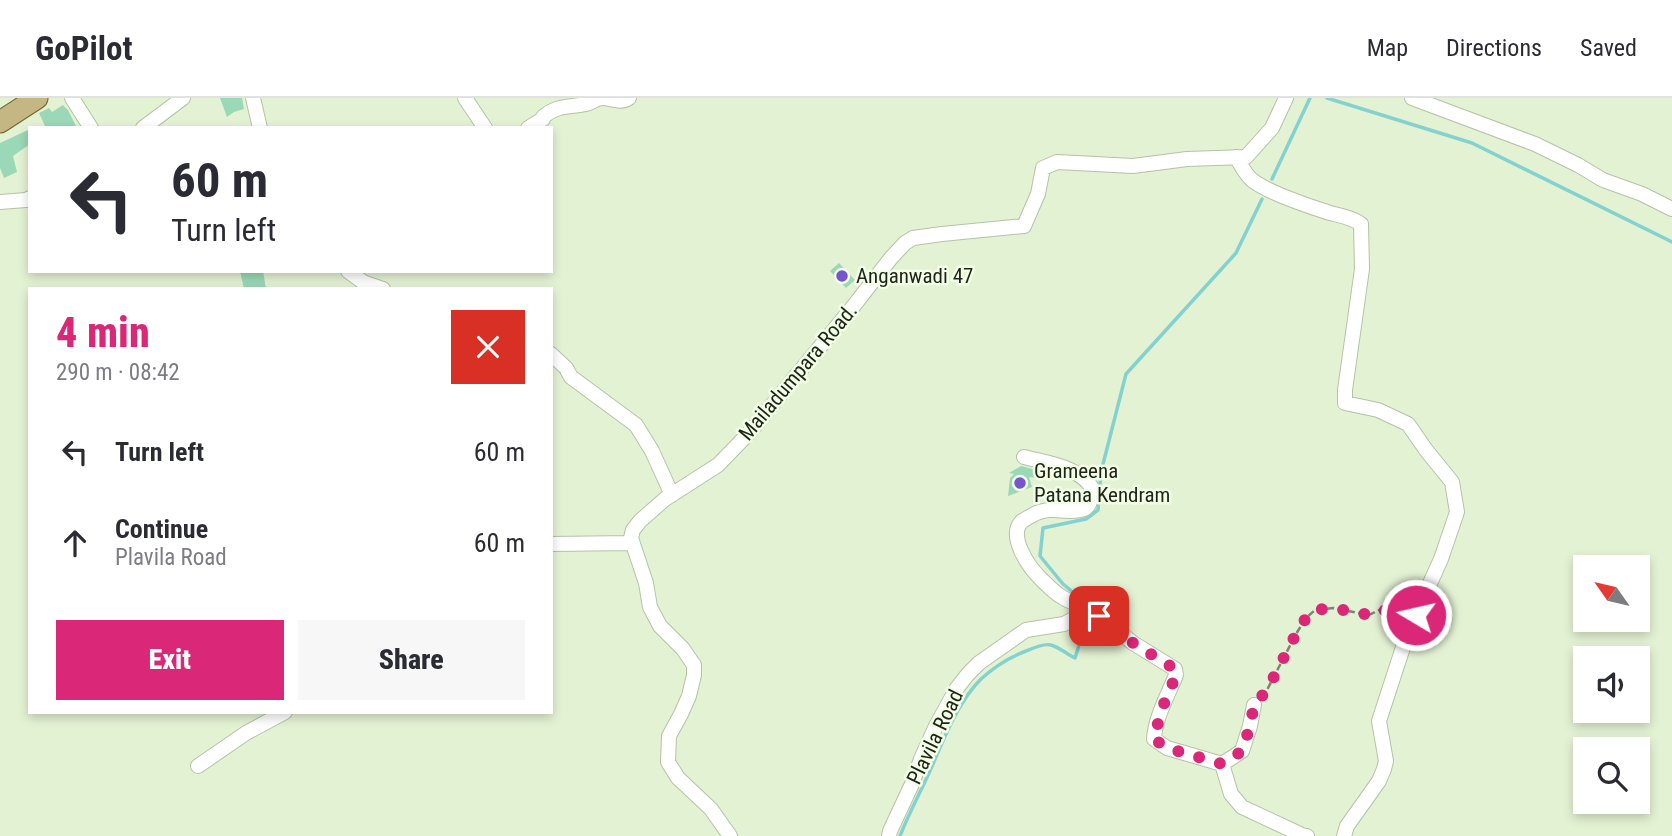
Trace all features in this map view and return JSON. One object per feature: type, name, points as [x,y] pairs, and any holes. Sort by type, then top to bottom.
[{"type":"main road","points":[[0,122],[37,98]]},
{"type":"street","points":[[72,98],[90,126]]},
{"type":"street","points":[[146,126],[183,98]]},
{"type":"street","points":[[253,98],[260,126]]},
{"type":"street","points":[[465,98],[484,126]]},
{"type":"street","points":[[530,126],[554,109],[586,104],[601,98],[626,101],[629,98]]},
{"type":"street","points":[[1236,157],[1246,157],[1264,138],[1272,128],[1286,98]]},
{"type":"street","points":[[1412,98],[1535,144],[1603,180],[1643,194],[1672,209]]},
{"type":"street","points":[[1236,157],[1248,176],[1268,190],[1353,218],[1361,224],[1362,269],[1345,403],[1378,410],[1408,424],[1452,482],[1457,512],[1441,559],[1408,632],[1379,721],[1386,761],[1384,769],[1344,836]]},
{"type":"street","name":"Mailadumpara Road.","points":[[632,543],[632,533],[637,523],[672,495],[718,465],[749,433],[905,243],[913,238],[1024,226],[1038,194],[1044,167],[1057,162],[1133,166],[1187,159],[1236,157]]},
{"type":"street","points":[[0,202],[28,199]]},
{"type":"street","points":[[351,273],[363,282],[377,287]]},
{"type":"street","points":[[553,356],[571,377],[636,425],[652,451],[672,495]]},
{"type":"street","points":[[1024,457],[1079,474],[1091,485],[1093,490],[1089,505],[1085,509],[1036,513],[1022,522],[1017,534],[1021,551],[1028,565],[1061,598],[1080,605],[1085,616],[1099,616],[1133,643],[1175,669],[1176,675],[1161,711],[1154,739],[1167,748],[1222,764],[1242,751],[1254,705]]},
{"type":"street","points":[[553,544],[632,543],[654,615],[665,633],[683,649],[694,665],[689,696],[669,736],[668,762],[678,778],[711,809],[730,836]]},
{"type":"street","name":"Plavila Road","points":[[889,836],[936,726],[968,674],[979,663],[1026,630],[1064,624],[1085,616]]},
{"type":"street","points":[[198,766],[246,733],[281,714]]},
{"type":"street","points":[[1222,764],[1231,794],[1242,807],[1307,836]]},
{"type":"path","points":[[1254,705],[1267,690],[1306,618],[1315,610],[1333,608],[1369,615],[1380,610],[1417,613]]},
{"type":"building","points":[[220,98],[242,98],[244,109],[227,117]]},
{"type":"building","points":[[63,105],[76,126],[45,126],[39,113],[49,108],[52,112]]},
{"type":"building","points":[[28,130],[28,145],[13,156],[17,172],[4,178],[0,168],[0,143]]},
{"type":"building","name":"Anganwadi 47","points":[[839,263],[855,280],[846,288],[830,271]]},
{"type":"building","points":[[240,273],[263,273],[266,287],[244,287]]},
{"type":"building","name":"Grameena Patana Kendram","points":[[1021,466],[1044,472],[1043,479],[1029,477],[1032,487],[1008,496],[1010,478],[1014,474],[1009,473]]},
{"type":"waterway","points":[[1272,179],[1310,98]]},
{"type":"waterway","points":[[1327,98],[1472,143],[1672,242]]},
{"type":"waterway","points":[[1081,599],[1063,584],[1040,556],[1043,528],[1086,519],[1098,510],[1101,472],[1126,374],[1236,253],[1262,199]]},
{"type":"waterway","points":[[900,836],[951,724],[972,689],[1002,663],[1038,646],[1051,645],[1075,658],[1085,626]]},
{"type":"place","name":"Anganwadi 47","points":[[842,276]]},
{"type":"place","name":"Grameena Patana Kendram","points":[[1020,483]]},
{"type":"route","points":[[1099,616],[1133,643],[1175,669],[1176,675],[1161,711],[1154,739],[1167,748],[1222,764],[1242,751],[1254,705],[1267,690],[1306,618],[1315,610],[1333,608],[1369,615],[1380,610],[1391,610],[1417,613],[1416,615]]}]
